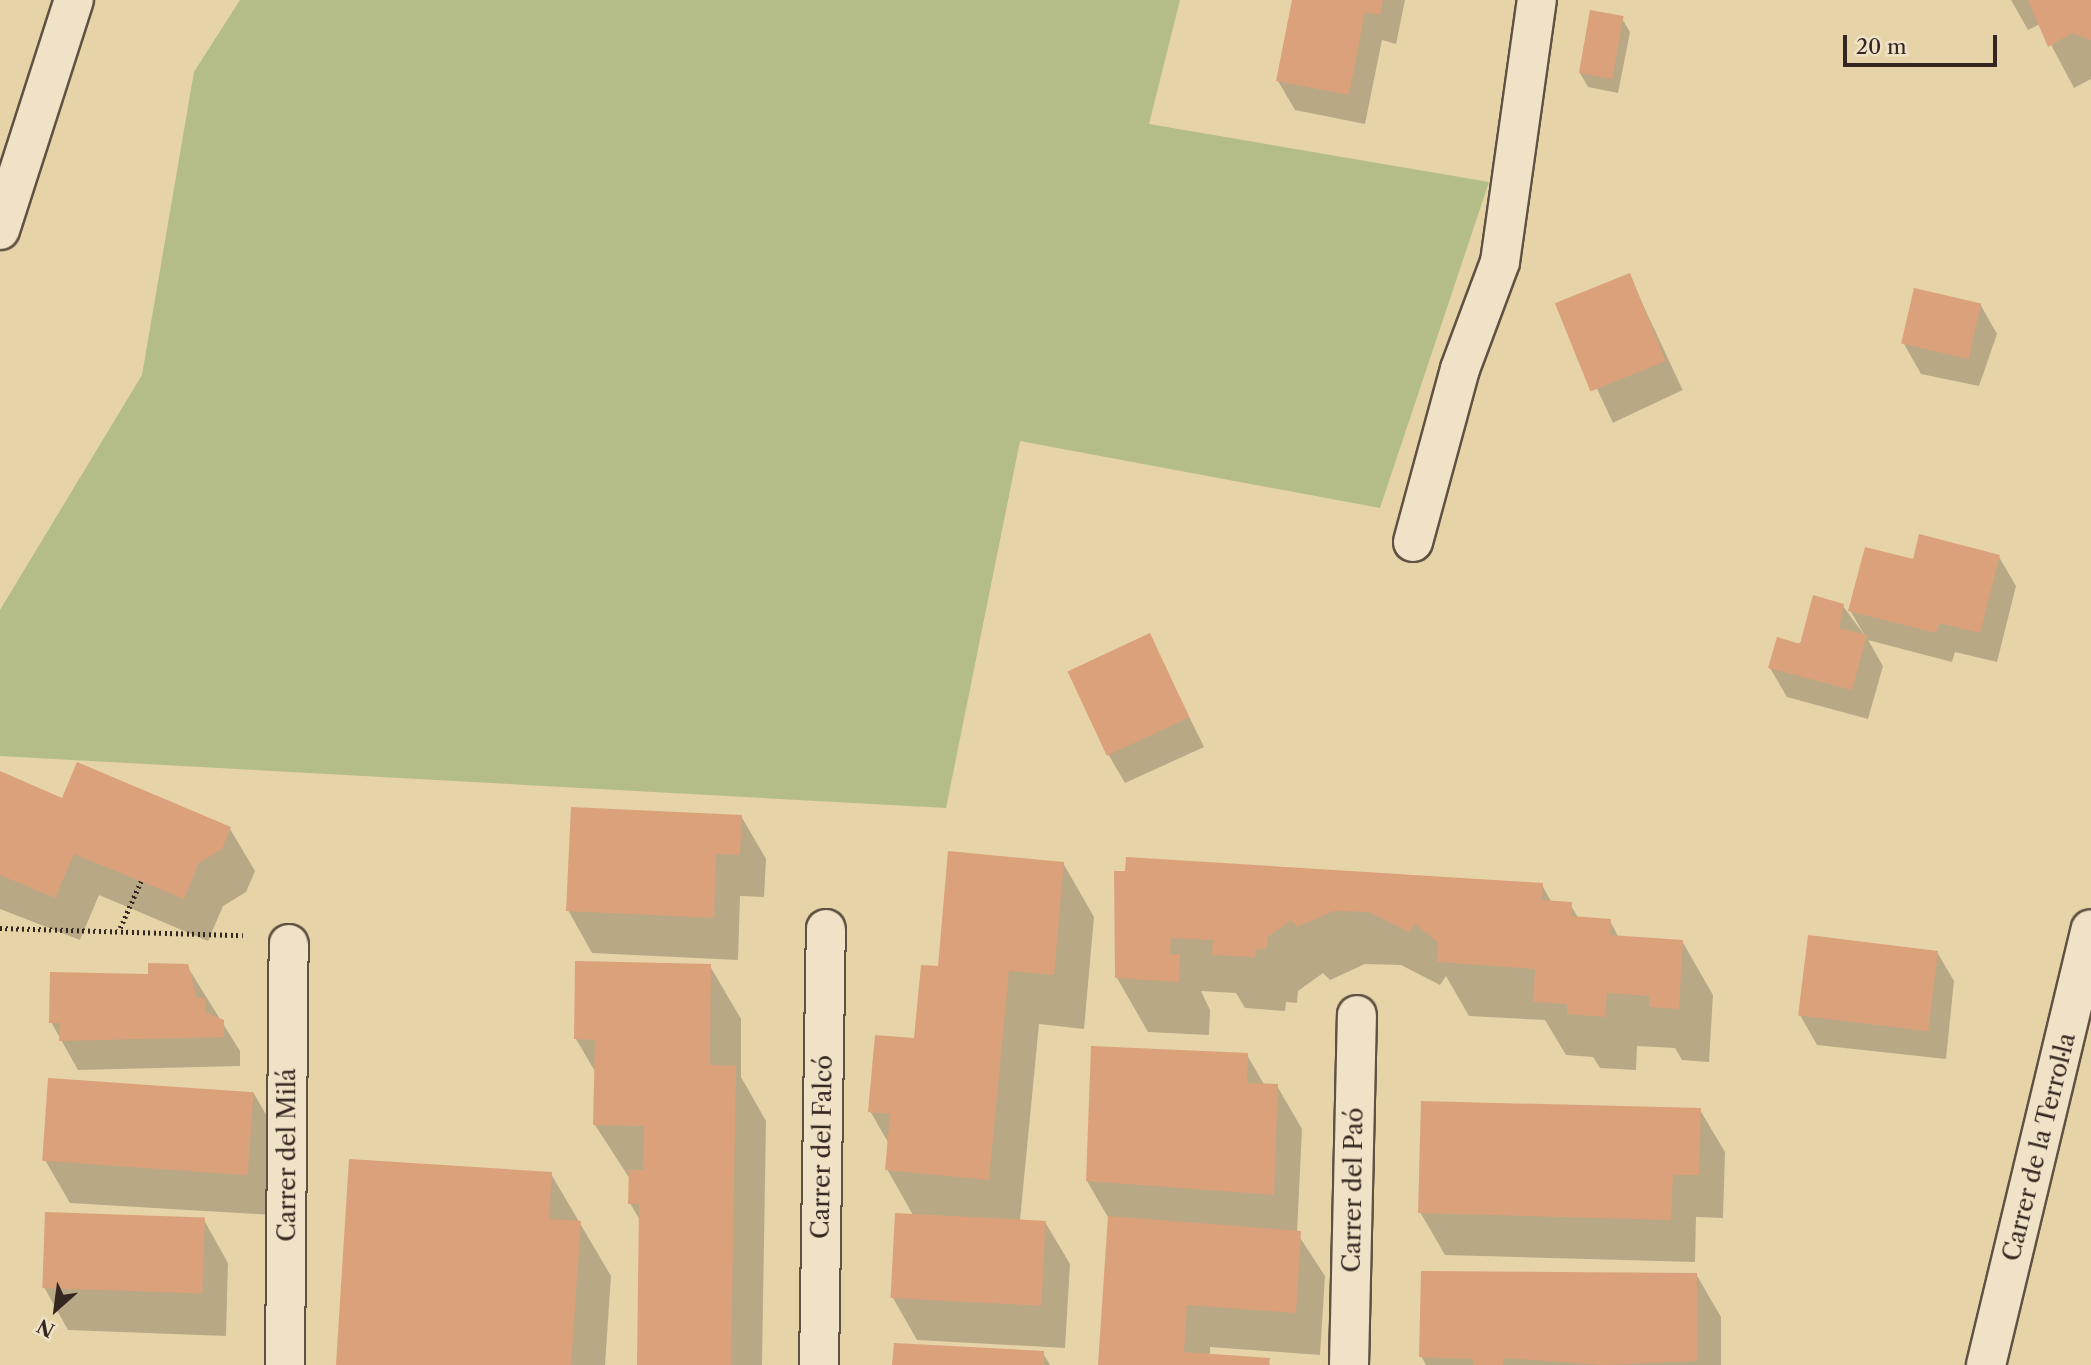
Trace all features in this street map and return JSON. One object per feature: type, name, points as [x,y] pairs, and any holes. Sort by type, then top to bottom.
[{"type":"street","points":[[0,230],[74,0]]},
{"type":"street","points":[[1413,542],[1460,369],[1500,262],[1536,0]]},
{"type":"street","name":"Carrer del Falcó","points":[[819,1365],[826,929]]},
{"type":"street","name":"Carrer de la Terrol·la","points":[[1986,1365],[2091,929]]},
{"type":"street","name":"Carrer del Milá","points":[[285,1365],[289,944]]},
{"type":"street","name":"Carrer del Paó","points":[[1349,1365],[1357,1014]]},
{"type":"path","points":[[120,929],[141,881]]},
{"type":"path","points":[[0,928],[221,931],[289,944]]},
{"type":"green space","points":[[240,0],[1180,0],[1149,124],[1489,182],[1380,508],[1020,441],[946,808],[0,756],[0,610],[142,375],[194,72]]},
{"type":"building","points":[[1292,0],[1383,0],[1380,15],[1365,12],[1349,95],[1276,81]]},
{"type":"building","points":[[2028,0],[2091,0],[2091,40],[2072,33],[2048,47]]},
{"type":"building","points":[[1590,10],[1623,16],[1612,79],[1579,73]]},
{"type":"building","points":[[1630,273],[1666,361],[1590,391],[1555,303]]},
{"type":"building","points":[[1914,288],[1981,304],[1968,359],[1901,344]]},
{"type":"building","points":[[1919,534],[2000,555],[1980,633],[1939,623],[1936,633],[1848,611],[1865,547],[1913,559]]},
{"type":"building","points":[[1813,595],[1844,604],[1839,628],[1867,635],[1852,690],[1768,668],[1777,637],[1800,644]]},
{"type":"building","points":[[1150,633],[1189,717],[1107,756],[1068,671]]},
{"type":"building","points":[[77,762],[231,827],[222,849],[199,863],[184,899],[74,854],[55,898],[0,875],[0,771],[62,798]]},
{"type":"building","points":[[571,807],[742,815],[740,855],[716,854],[714,918],[566,911]]},
{"type":"building","points":[[948,851],[1064,862],[1054,975],[1009,971],[989,1180],[885,1170],[890,1114],[868,1112],[875,1035],[914,1038],[921,965],[938,966]]},
{"type":"building","points":[[1126,857],[1543,883],[1542,900],[1572,902],[1571,916],[1611,919],[1610,935],[1683,940],[1679,1009],[1649,1007],[1649,996],[1607,993],[1605,1017],[1567,1014],[1567,1004],[1533,1002],[1535,969],[1437,962],[1438,942],[1415,924],[1409,932],[1369,912],[1334,911],[1297,927],[1291,920],[1268,937],[1266,950],[1256,949],[1255,957],[1212,955],[1213,940],[1171,938],[1170,954],[1180,954],[1179,982],[1115,978],[1114,871],[1125,871]]},
{"type":"building","points":[[1808,935],[1938,951],[1928,1031],[1798,1015]]},
{"type":"building","points":[[575,961],[711,964],[710,1065],[736,1066],[731,1365],[637,1365],[639,1204],[628,1204],[629,1170],[643,1170],[644,1126],[593,1125],[595,1040],[574,1039]]},
{"type":"building","points":[[148,963],[188,964],[197,998],[206,998],[205,1012],[224,1020],[224,1037],[59,1041],[60,1023],[49,1023],[50,972],[148,974]]},
{"type":"building","points":[[1091,1046],[1248,1053],[1247,1083],[1278,1084],[1274,1195],[1086,1181]]},
{"type":"building","points":[[48,1078],[253,1092],[248,1175],[42,1161]]},
{"type":"building","points":[[1421,1101],[1701,1108],[1699,1175],[1673,1175],[1671,1220],[1418,1213]]},
{"type":"building","points":[[349,1159],[552,1172],[549,1219],[581,1221],[571,1365],[336,1365]]},
{"type":"building","points":[[45,1212],[205,1218],[202,1294],[42,1288]]},
{"type":"building","points":[[895,1213],[1046,1221],[1041,1306],[891,1298]]},
{"type":"building","points":[[1108,1216],[1301,1231],[1296,1313],[1187,1305],[1184,1352],[1270,1358],[1269,1365],[1098,1365]]},
{"type":"building","points":[[1421,1271],[1697,1273],[1697,1361],[1603,1365],[1504,1358],[1503,1365],[1473,1365],[1473,1359],[1419,1357]]},
{"type":"building","points":[[894,1343],[1044,1351],[1044,1365],[892,1365]]}]
